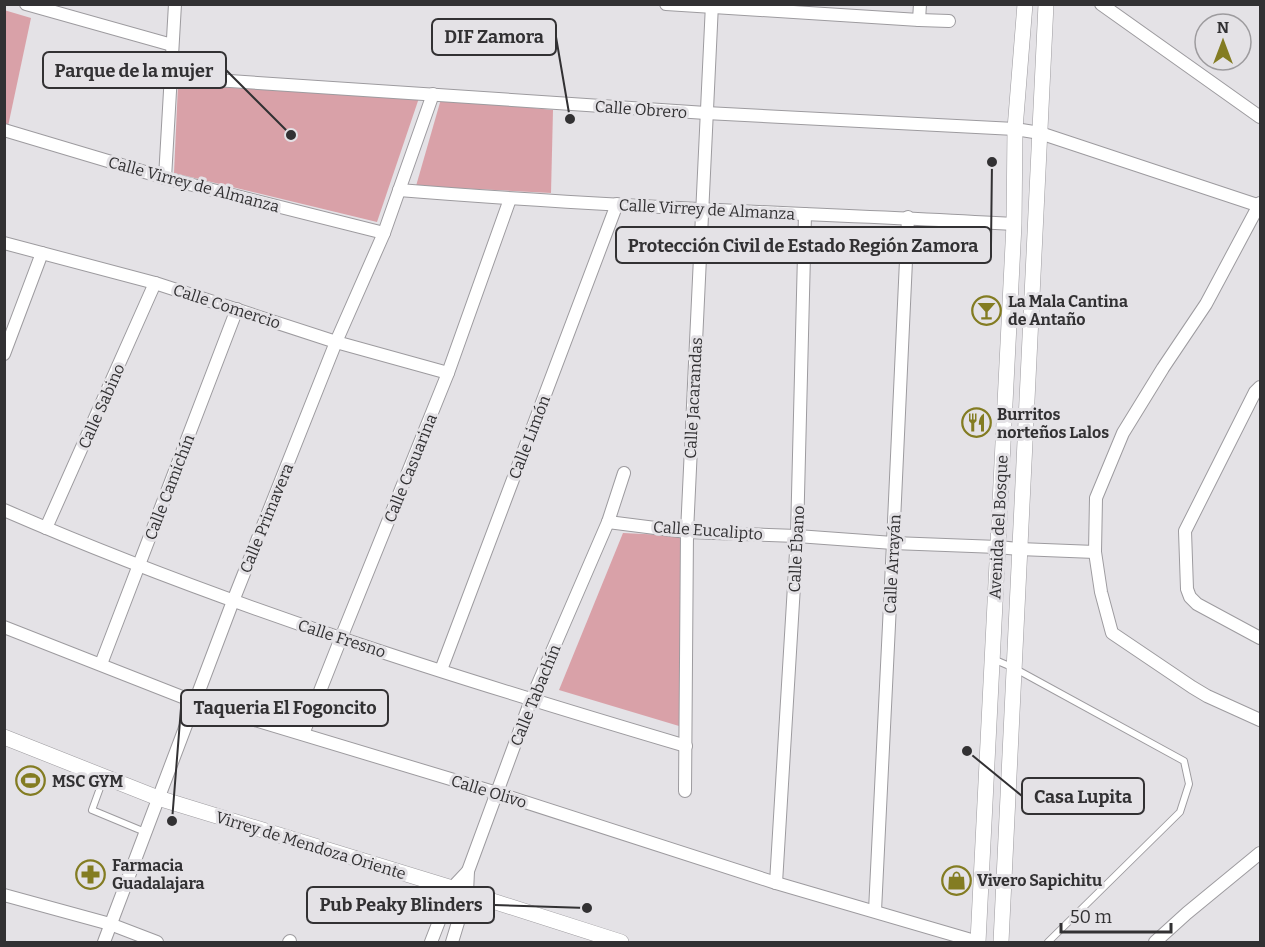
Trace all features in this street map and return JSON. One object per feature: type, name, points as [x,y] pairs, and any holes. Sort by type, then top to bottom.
[{"type":"street","points":[[26,4],[72,11],[172,45]]},
{"type":"street","points":[[165,178],[175,4]]},
{"type":"street","points":[[666,4],[949,21]]},
{"type":"street","points":[[919,21],[920,4]]},
{"type":"street","name":"Avenida del Bosque","points":[[978,942],[1014,224],[1016,129],[1025,4]]},
{"type":"street","name":"Avenida del Bosque","points":[[1001,942],[1046,4]]},
{"type":"street","points":[[1101,4],[1260,117]]},
{"type":"street","name":"Calle Jacarandas","points":[[685,791],[687,532],[712,6]]},
{"type":"street","name":"Calle Obrero","points":[[170,78],[706,113],[1016,129],[1040,133],[1260,205]]},
{"type":"street","name":"Calle Primavera","points":[[104,942],[232,601],[336,342],[384,233],[432,94]]},
{"type":"street","name":"Calle Virrey de Almanza","points":[[4,130],[165,178],[384,233]]},
{"type":"street","name":"Calle Virrey de Almanza","points":[[399,190],[702,209],[1014,224]]},
{"type":"street","name":"Calle Casuarina","points":[[303,734],[448,373],[510,198]]},
{"type":"street","name":"Calle Limón","points":[[441,670],[617,204]]},
{"type":"street","points":[[1260,205],[1206,304],[1123,433],[1096,498],[1095,552],[1101,592],[1112,633],[1207,696],[1260,720]]},
{"type":"street","name":"Calle Ébano","points":[[776,883],[797,536],[805,214]]},
{"type":"street","name":"Calle Arrayán","points":[[875,911],[908,218]]},
{"type":"street","name":"Calle Comercio","points":[[4,243],[155,283],[336,342],[448,373]]},
{"type":"street","points":[[4,354],[42,253]]},
{"type":"street","name":"Calle Sabino","points":[[46,528],[155,283]]},
{"type":"street","name":"Calle Camichín","points":[[101,664],[237,309]]},
{"type":"street","points":[[1260,387],[1255,392],[1185,531],[1187,589],[1190,597],[1197,604],[1260,638]]},
{"type":"street","name":"Calle Tabachín","points":[[452,942],[467,893],[468,871],[531,700],[608,522],[624,473]]},
{"type":"street","name":"Calle Fresno","points":[[4,510],[232,601],[531,700],[686,746]]},
{"type":"street","name":"Calle Eucalipto","points":[[608,522],[687,532],[1095,552]]},
{"type":"street","name":"Calle Olivo","points":[[4,627],[195,702],[497,794],[776,883],[978,942]]},
{"type":"street","name":"Virrey de Mendoza Oriente","points":[[4,737],[158,798],[621,942]]},
{"type":"street","points":[[1155,942],[1260,853]]},
{"type":"street","name":"Calle Tabachín","points":[[452,888],[468,871]]},
{"type":"street","points":[[431,942],[452,888]]},
{"type":"street","points":[[4,895],[110,924],[158,942]]},
{"type":"lane","points":[[992,659],[1014,668],[1184,761],[1189,784],[1180,812],[1048,942]]},
{"type":"lane","points":[[104,777],[92,810],[145,832]]},
{"type":"shaded area","points":[[4,10],[31,18],[7,131],[4,130]]},
{"type":"shaded area","points":[[178,85],[419,98],[377,222],[174,173]]},
{"type":"shaded area","points":[[441,99],[553,110],[551,193],[416,186]]},
{"type":"shaded area","points":[[623,533],[685,536],[679,726],[559,690]]},
{"type":"place","name":"DIF Zamora","points":[[570,119]]},
{"type":"place","name":"Parque de la mujer","points":[[291,135]]},
{"type":"place","name":"Protección Civil de Estado Región Zamora","points":[[992,162]]},
{"type":"place","name":"La Mala Cantina de Antaño","points":[[987,310]]},
{"type":"place","name":"Burritos norteños Lalos","points":[[976,423]]},
{"type":"place","name":"Casa Lupita","points":[[967,751]]},
{"type":"place","name":"MSC GYM","points":[[31,781]]},
{"type":"place","name":"Taqueria El Fogoncito","points":[[172,821]]},
{"type":"place","name":"Farmacia Guadalajara","points":[[91,874]]},
{"type":"place","name":"Vivero Sapichitu","points":[[956,880]]},
{"type":"place","name":"Pub Peaky Blinders","points":[[587,908]]}]
